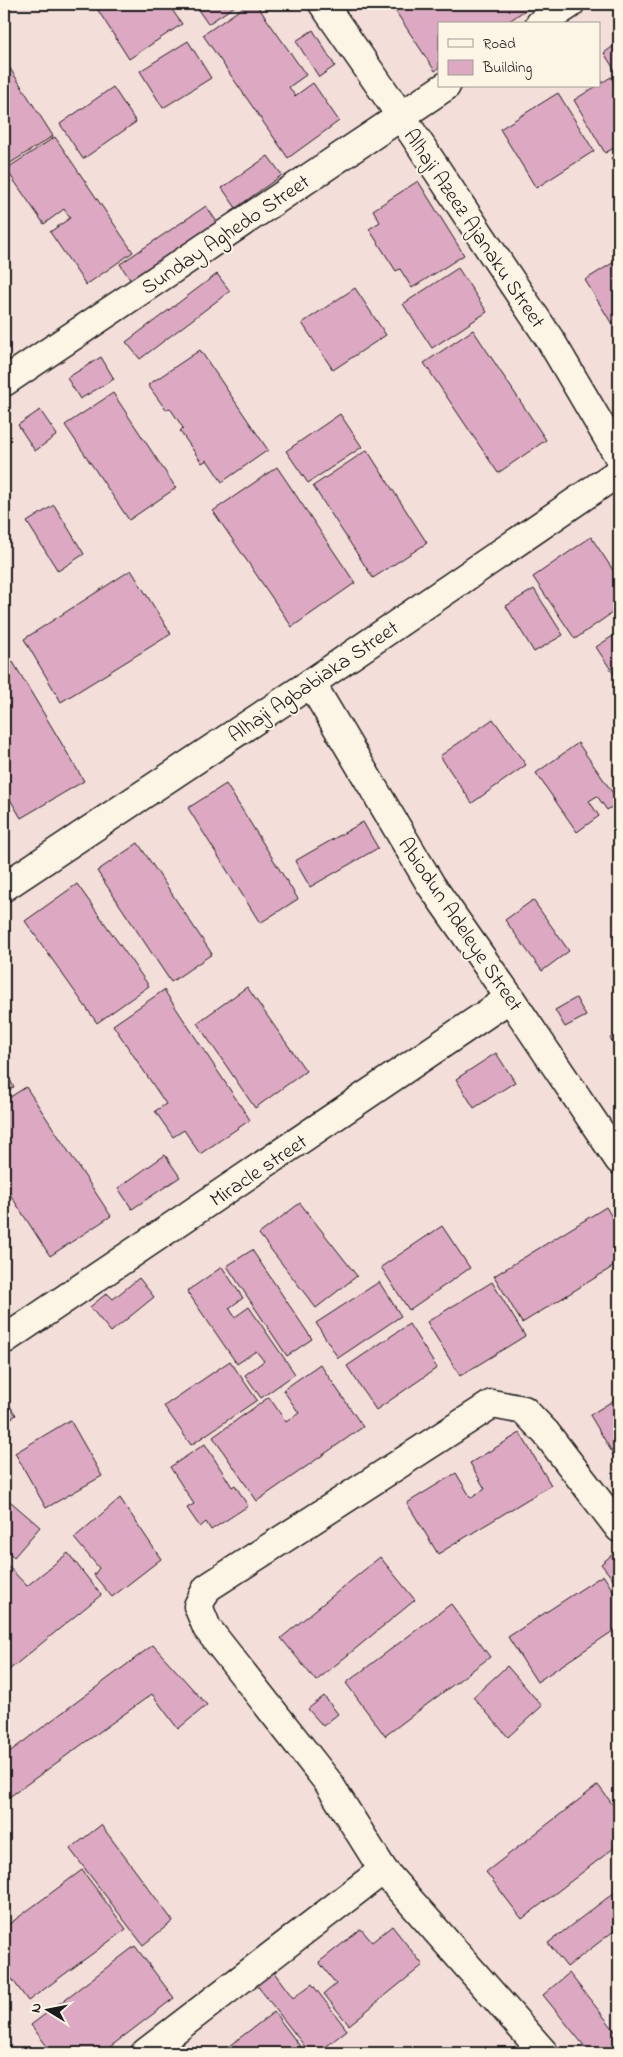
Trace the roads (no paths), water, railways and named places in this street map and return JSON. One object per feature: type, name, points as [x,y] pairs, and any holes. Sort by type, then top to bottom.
[{"type":"street","name":"Alhaji Azeez Ajanaku Street","points":[[323,4],[401,116],[551,341],[619,457]]},
{"type":"street","points":[[543,22],[570,4]]},
{"type":"street","name":"Sunday Aghedo Street","points":[[4,382],[443,88]]},
{"type":"street","name":"Alhaji Agbabiaka Street","points":[[4,886],[311,683],[619,472]]},
{"type":"street","name":"Abiodun Adeleye Street","points":[[311,683],[431,884],[619,1160]]},
{"type":"street","name":"Miracle street","points":[[4,1340],[510,998]]},
{"type":"street","points":[[544,2053],[383,1870],[328,1782],[207,1628],[198,1606],[207,1588],[492,1404],[524,1410],[546,1433],[619,1528]]},
{"type":"street","points":[[146,2053],[383,1870]]}]
